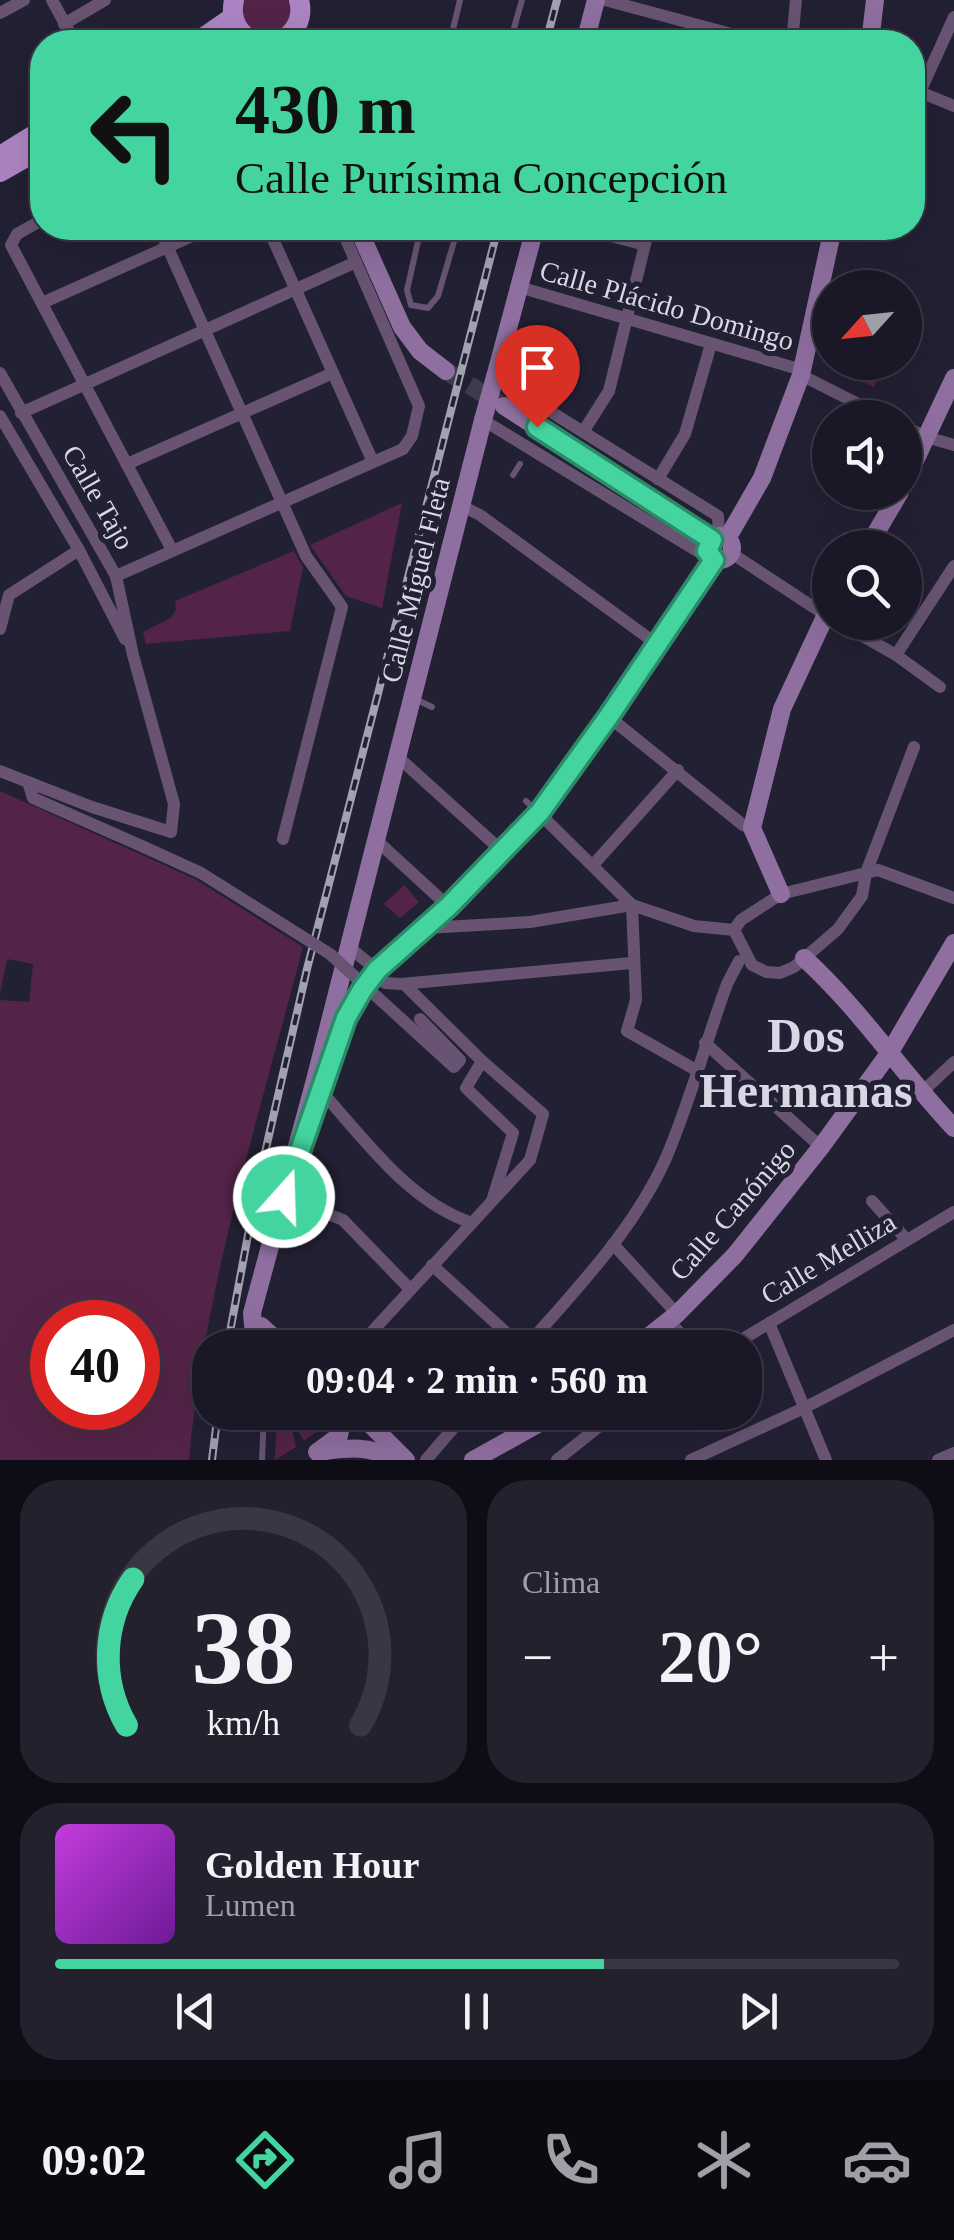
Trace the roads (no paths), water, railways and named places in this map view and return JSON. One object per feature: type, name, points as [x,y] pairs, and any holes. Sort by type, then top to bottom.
[{"type":"main road","points":[[295,30],[300,18],[299,0]]},
{"type":"main road","points":[[218,30],[233,8]]},
{"type":"main road","points":[[0,156],[30,137]]},
{"type":"main road","points":[[0,172],[30,155]]},
{"type":"street","points":[[0,13],[24,0]]},
{"type":"street","points":[[52,0],[68,30]]},
{"type":"street","points":[[64,24],[105,0]]},
{"type":"street","points":[[588,30],[596,0]]},
{"type":"street","points":[[605,0],[716,30]]},
{"type":"street","points":[[793,30],[796,0]]},
{"type":"street","points":[[871,30],[875,0]]},
{"type":"street","points":[[925,73],[951,23]]},
{"type":"street","points":[[700,30],[701,26]]},
{"type":"street","points":[[925,94],[954,106]]},
{"type":"street","points":[[30,227],[17,234],[11,246],[172,550]]},
{"type":"street","points":[[164,240],[306,556],[342,607],[283,839]]},
{"type":"street","points":[[42,303],[181,240]]},
{"type":"street","points":[[273,240],[373,462]]},
{"type":"street","points":[[116,576],[403,448],[412,436],[419,406],[346,240]]},
{"type":"street","points":[[363,240],[402,327],[420,351],[446,371]]},
{"type":"street","name":"Calle Miguel Fleta","points":[[319,1086],[375,839],[532,240]]},
{"type":"street","points":[[626,240],[645,245]]},
{"type":"street","points":[[582,432],[608,391],[646,240]]},
{"type":"street","points":[[256,1330],[252,1313],[285,1195],[319,1086],[346,1018],[377,970],[448,907],[502,851],[533,807],[609,716],[762,478],[801,373],[830,240]]},
{"type":"street","points":[[20,413],[356,262]]},
{"type":"street","name":"Calle Plácido Domingo","points":[[519,287],[801,373],[852,400]]},
{"type":"street","points":[[658,479],[686,434],[711,344]]},
{"type":"street","points":[[127,464],[333,372]]},
{"type":"street","name":"Calle Tajo","points":[[0,373],[116,576],[133,655],[174,804],[171,832],[28,782]]},
{"type":"street","points":[[494,377],[718,516],[719,546]]},
{"type":"street","points":[[922,446],[949,399],[954,378]]},
{"type":"street","points":[[504,406],[812,603]]},
{"type":"street","name":"Calle Tajo","points":[[0,416],[79,550],[133,655]]},
{"type":"street","points":[[483,420],[572,480],[697,550],[719,546]]},
{"type":"street","points":[[922,436],[954,444]]},
{"type":"street","points":[[462,506],[480,515],[658,645]]},
{"type":"street","points":[[0,628],[9,595],[79,550]]},
{"type":"street","points":[[896,656],[949,584],[954,566]]},
{"type":"street","points":[[781,894],[752,828],[782,710],[818,640]]},
{"type":"street","points":[[871,640],[940,687]]},
{"type":"street","points":[[609,716],[743,825],[752,828]]},
{"type":"street","points":[[734,930],[752,965],[780,973],[838,929],[862,896],[866,873],[914,746]]},
{"type":"street","points":[[398,758],[502,851]]},
{"type":"street","points":[[594,866],[678,770]]},
{"type":"street","points":[[0,771],[28,782],[33,798],[201,873],[330,954],[469,1084]]},
{"type":"street","points":[[533,807],[632,905],[694,926],[734,930]]},
{"type":"street","points":[[375,839],[448,907]]},
{"type":"street","points":[[734,930],[742,920],[781,894],[878,870],[954,898]]},
{"type":"street","points":[[424,928],[530,922],[632,905]]},
{"type":"street","points":[[632,905],[636,1000],[627,1031],[696,1070]]},
{"type":"street","name":"Calle Canónigo","points":[[657,1330],[736,1256],[822,1147],[890,1052],[954,943]]},
{"type":"street","points":[[349,946],[377,970],[385,983],[632,962]]},
{"type":"street","points":[[804,958],[954,1128]]},
{"type":"street","points":[[539,1330],[613,1244],[666,1158],[739,962]]},
{"type":"street","points":[[373,1330],[530,1160],[543,1114],[404,984]]},
{"type":"street","points":[[420,1019],[460,1060],[454,1067]]},
{"type":"street","points":[[706,1043],[822,1147]]},
{"type":"street","points":[[482,1060],[466,1088],[512,1133],[492,1201]]},
{"type":"street","points":[[921,1093],[954,1062]]},
{"type":"street","points":[[319,1086],[393,1171],[448,1215],[472,1223]]},
{"type":"street","points":[[285,1195],[343,1220],[410,1289]]},
{"type":"street","points":[[872,1201],[907,1240]]},
{"type":"street","name":"Calle Melliza","points":[[758,1330],[954,1212]]},
{"type":"street","points":[[613,1244],[681,1330]]},
{"type":"street","points":[[432,1266],[504,1330]]},
{"type":"street","points":[[252,1313],[264,1330]]},
{"type":"street","points":[[770,1323],[826,1460]]},
{"type":"street","points":[[690,1460],[806,1408],[954,1330]]},
{"type":"street","points":[[314,1456],[339,1436],[340,1430]]},
{"type":"street","points":[[376,1430],[406,1460]]},
{"type":"street","points":[[426,1460],[452,1430]]},
{"type":"street","points":[[473,1460],[523,1430]]},
{"type":"street","points":[[557,1460],[594,1430]]},
{"type":"street","points":[[314,1456],[354,1448],[380,1451],[390,1460]]},
{"type":"street","points":[[938,1460],[954,1453]]},
{"type":"lane","points":[[453,30],[460,0]]},
{"type":"lane","points":[[513,30],[522,0]]},
{"type":"lane","points":[[417,240],[407,290],[411,305],[428,308],[438,296],[454,240]]},
{"type":"lane","points":[[514,475],[520,464]]},
{"type":"lane","points":[[414,698],[432,707]]},
{"type":"lane","points":[[262,1460],[263,1430]]},
{"type":"tunnel","points":[[446,371],[499,403]]},
{"type":"railway","points":[[549,30],[557,0]]},
{"type":"railway","points":[[230,1330],[256,1192],[307,969],[495,240]]},
{"type":"railway","points":[[212,1460],[216,1430]]},
{"type":"district","name":"Dos Hermanas","points":[[806,1062]]}]
